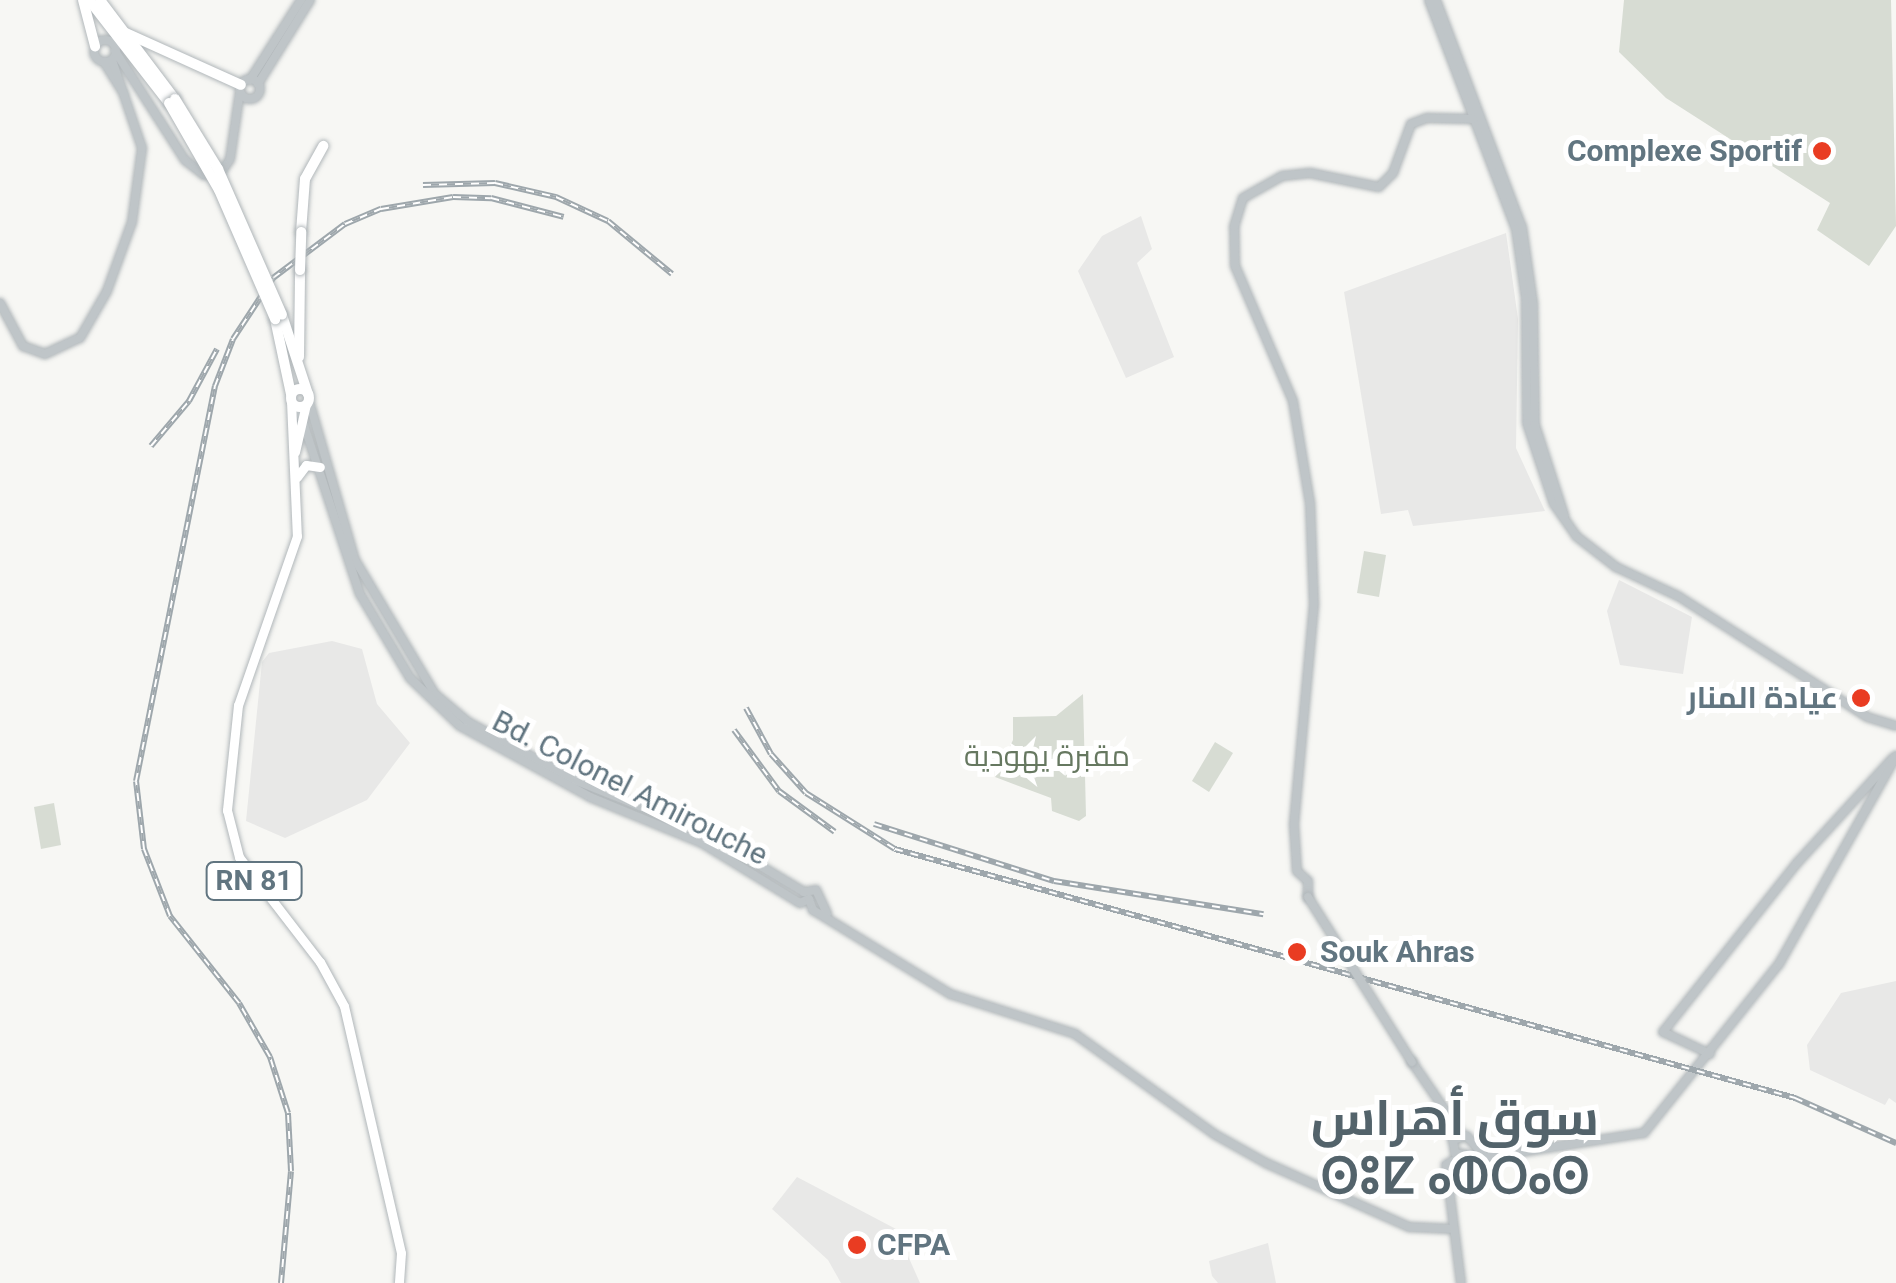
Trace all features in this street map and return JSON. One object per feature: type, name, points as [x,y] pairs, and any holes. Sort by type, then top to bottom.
[{"type":"highway","points":[[86,0],[95,46]]},
{"type":"highway","points":[[86,0],[172,101]]},
{"type":"highway","points":[[100,0],[218,169],[299,357]]},
{"type":"highway","points":[[126,34],[247,85]]},
{"type":"highway","points":[[112,56],[130,52]]},
{"type":"highway","points":[[301,403],[300,232],[305,179],[323,146]]},
{"type":"highway","points":[[279,317],[301,403]]},
{"type":"main road","points":[[293,460],[301,403]]},
{"type":"main road","points":[[293,460],[301,403]]},
{"type":"main road","name":"RN 81","points":[[293,460],[297,536],[238,705],[227,810],[239,857],[320,962],[344,1006],[401,1253],[399,1283]]},
{"type":"main road","points":[[296,479],[306,465],[320,467]]},
{"type":"street","points":[[129,102],[112,56],[108,40],[95,46],[95,56],[112,56],[135,72],[200,174],[216,174],[226,166],[247,85],[301,0]]},
{"type":"street","points":[[237,125],[250,99],[247,85],[310,0]]},
{"type":"street","points":[[1432,0],[1516,229],[1530,361]]},
{"type":"street","points":[[1432,0],[1522,227],[1535,424],[1565,517],[1576,536],[1848,706],[1896,726]]},
{"type":"street","points":[[0,303],[20,343],[36,354],[63,350],[89,326],[135,208],[142,148],[112,56]]},
{"type":"street","points":[[126,92],[141,82]]},
{"type":"street","points":[[247,85],[250,99]]},
{"type":"street","points":[[1473,119],[1427,118],[1411,124],[1393,173],[1379,188],[1310,172],[1267,182],[1244,198],[1234,226],[1235,266],[1293,401],[1310,503],[1314,605],[1294,824],[1297,871],[1308,881],[1308,897],[1445,1114],[1486,1158]]},
{"type":"street","name":"Bd. Colonel Amirouche","points":[[301,403],[360,594],[410,678],[436,706],[590,797],[702,843],[827,914]]},
{"type":"street","name":"Bd. Colonel Amirouche","points":[[301,403],[360,573],[417,672],[446,706],[577,782],[704,832],[804,892],[816,890],[827,914]]},
{"type":"street","points":[[1445,1114],[1453,1150],[1486,1158],[1644,1133],[1778,964],[1896,756]]},
{"type":"street","points":[[1710,1054],[1663,1032],[1797,863],[1896,756]]},
{"type":"street","points":[[827,914],[950,994],[1075,1034],[1214,1134],[1266,1163],[1423,1231],[1454,1229]]},
{"type":"street","points":[[1453,1140],[1462,1135]]},
{"type":"street","points":[[1461,1283],[1446,1164],[1465,1154],[1472,1144]]},
{"type":"shaded area","points":[[1141,216],[1152,249],[1137,263],[1174,357],[1126,378],[1078,271],[1102,236]]},
{"type":"shaded area","points":[[1506,233],[1518,319],[1516,448],[1545,511],[1413,526],[1408,510],[1381,514],[1344,292]]},
{"type":"shaded area","points":[[1619,580],[1692,617],[1683,674],[1620,665],[1607,611]]},
{"type":"shaded area","points":[[332,641],[362,649],[377,704],[410,743],[367,800],[285,838],[246,821],[262,662],[269,653]]},
{"type":"shaded area","points":[[1896,981],[1896,1103],[1889,1098],[1885,1105],[1810,1070],[1807,1045],[1841,993]]},
{"type":"shaded area","name":"CFPA","points":[[797,1177],[896,1229],[920,1283],[841,1283],[828,1260],[772,1209]]},
{"type":"shaded area","points":[[1268,1243],[1276,1283],[1218,1283],[1212,1276],[1209,1261]]},
{"type":"green space","name":"Complexe Sportif","points":[[1624,0],[1891,0],[1896,226],[1869,266],[1817,230],[1830,203],[1666,98],[1619,52]]},
{"type":"green space","points":[[1364,551],[1386,555],[1379,597],[1357,593]]},
{"type":"green space","name":"مقبرة يهودية","points":[[1083,694],[1086,816],[1079,821],[1052,811],[1051,798],[995,777],[1013,740],[1013,717],[1056,716]]},
{"type":"green space","points":[[1215,742],[1233,753],[1209,792],[1192,781]]},
{"type":"green space","points":[[54,803],[61,845],[41,849],[34,807]]},
{"type":"railway","points":[[423,185],[495,183],[556,197],[608,221],[672,274]]},
{"type":"railway","points":[[281,1283],[291,1171],[288,1113],[270,1057],[239,1003],[170,916],[144,849],[136,781],[215,386],[233,339],[273,278],[345,224],[381,209],[453,197],[491,198],[564,217]]},
{"type":"railway","points":[[151,446],[189,401],[217,349]]},
{"type":"railway","points":[[746,708],[771,754],[806,793],[895,849],[1795,1098],[1896,1143]]},
{"type":"railway","points":[[734,730],[779,791],[835,832]]},
{"type":"railway","points":[[874,824],[1054,881],[1263,914]]},
{"type":"place","name":"Complexe Sportif","points":[[1822,151]]},
{"type":"place","name":"عيادة المنار","points":[[1861,698]]},
{"type":"place","name":"Souk Ahras","points":[[1297,952]]},
{"type":"place","name":"CFPA","points":[[857,1245]]},
{"type":"district","name":"سوق أهراس ⵙⵓⵇ ⴰⵀⵔⴰⵙ","points":[[1455,1147]]}]
